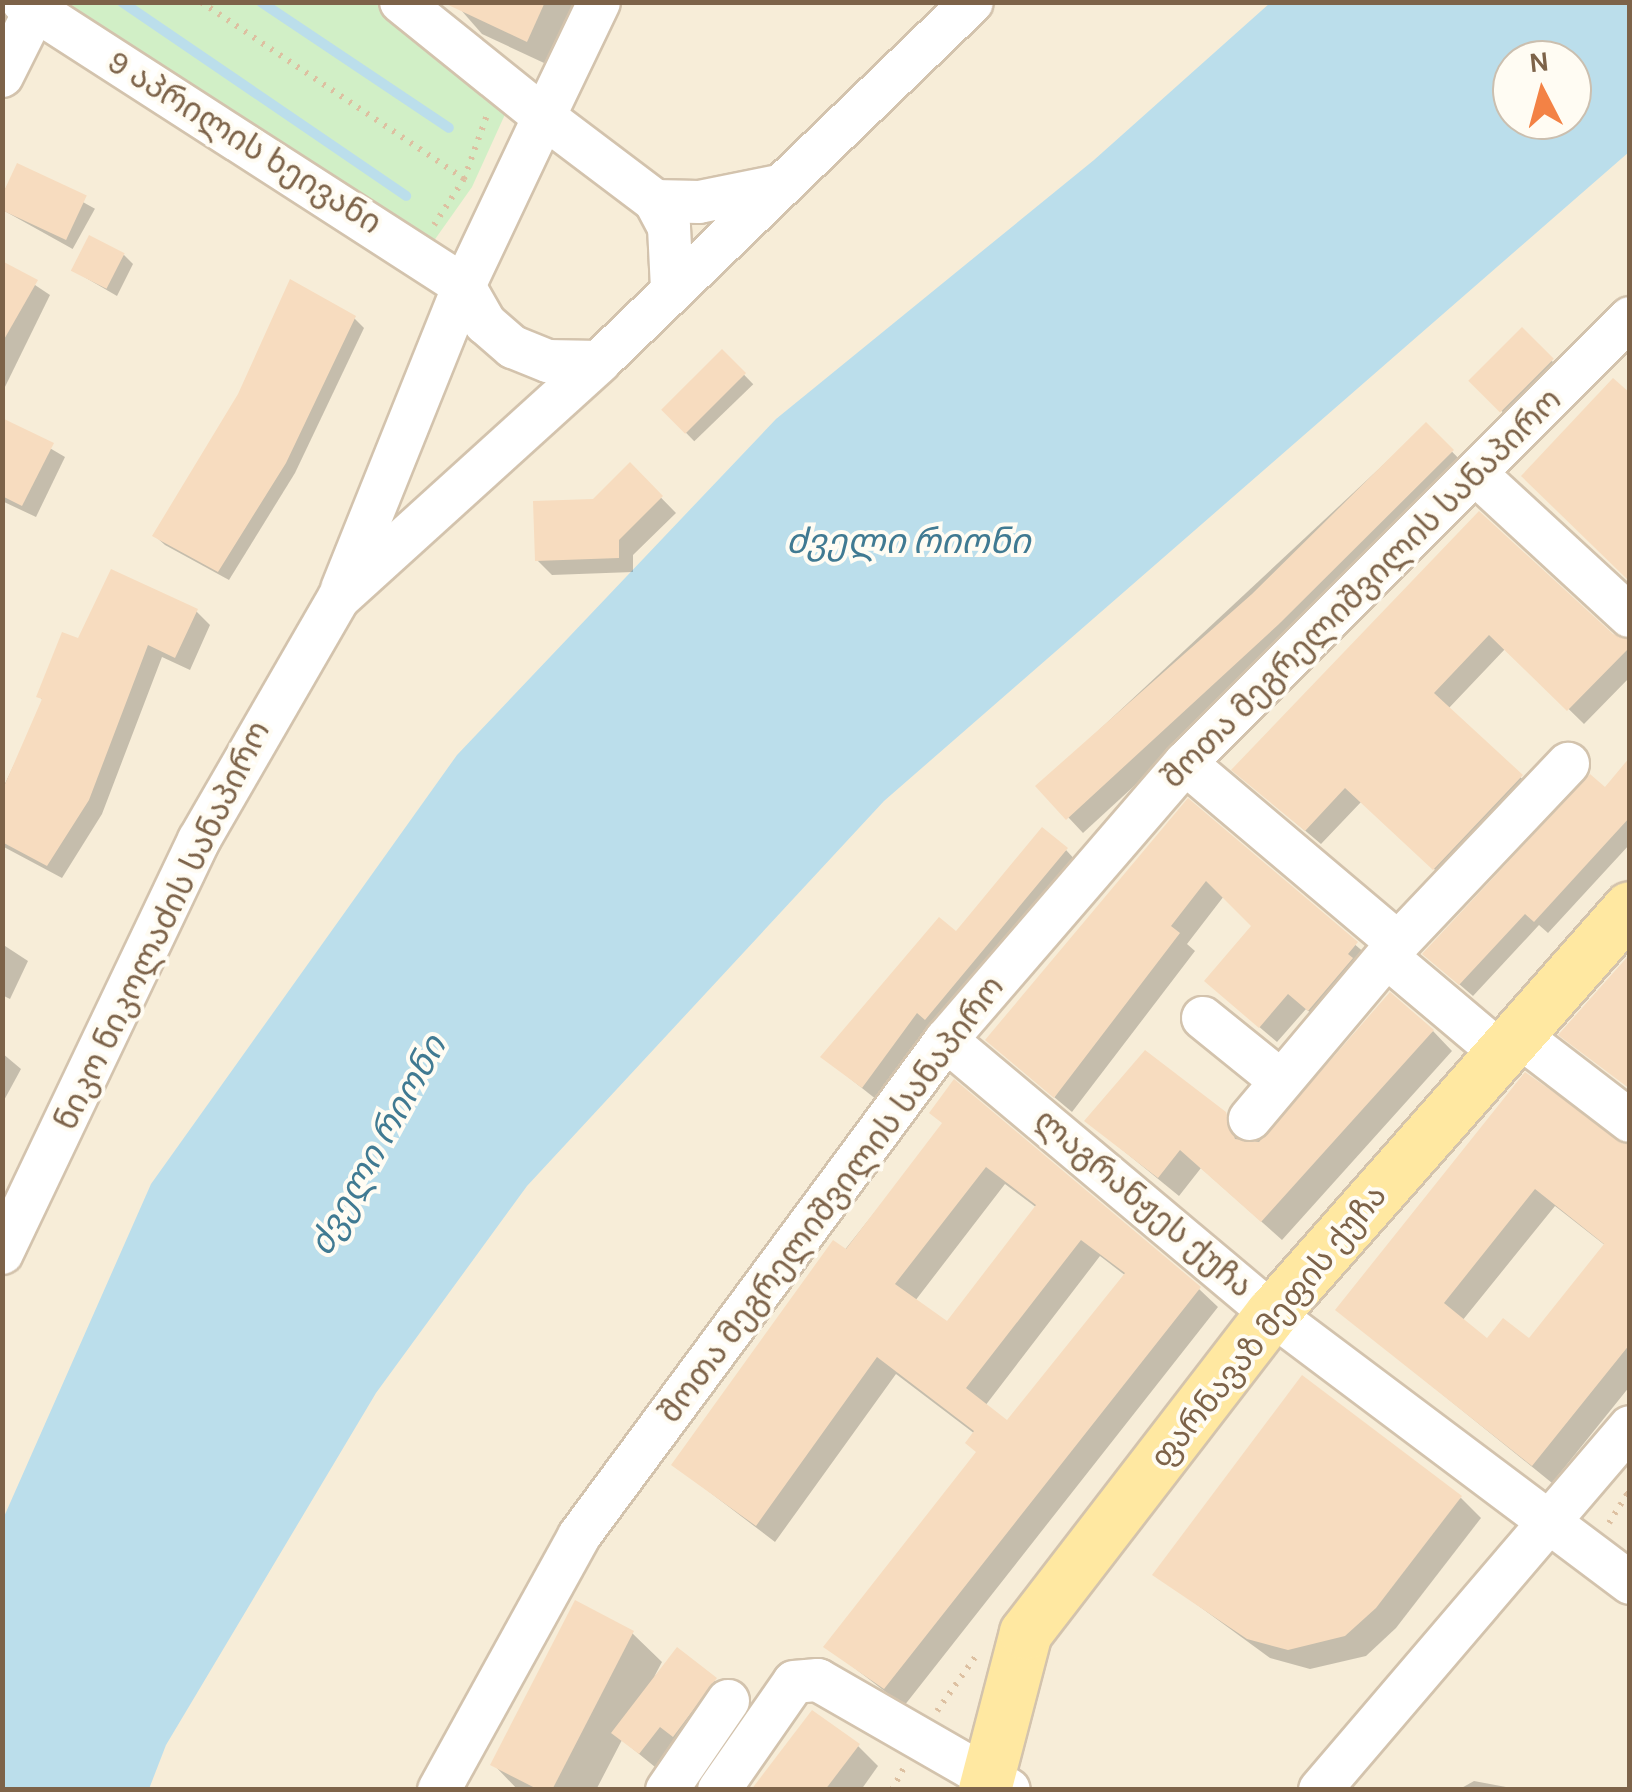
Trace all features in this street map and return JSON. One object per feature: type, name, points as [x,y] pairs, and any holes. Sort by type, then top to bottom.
[{"type":"main road","name":"ფარნავაზ მეფის ქუჩა","points":[[994,1787],[1026,1633],[1272,1314],[1630,908]]},
{"type":"street","points":[[402,2],[655,201],[669,227],[672,289]]},
{"type":"street","points":[[338,598],[464,286],[599,2]]},
{"type":"street","points":[[464,286],[486,323],[513,347],[548,362],[599,362],[972,2]]},
{"type":"street","points":[[2,76],[29,6]]},
{"type":"street","name":"9 აპრილის ხეივანი","points":[[29,6],[464,286]]},
{"type":"street","points":[[655,201],[728,199],[784,184]]},
{"type":"street","name":"შოთა მეგრელიშვილის სანაპირო","points":[[452,1785],[579,1536],[946,1040],[1184,763],[1477,476],[1630,318]]},
{"type":"street","name":"ნიკო ნიკოლაძის სანაპირო","points":[[7,1232],[199,840],[338,598],[599,362]]},
{"type":"street","points":[[1477,476],[1630,616]]},
{"type":"street","points":[[1184,763],[1392,950],[1510,1044],[1630,1121]]},
{"type":"street","points":[[1250,1118],[1392,950],[1568,764]]},
{"type":"street","points":[[1203,1018],[1281,1081]]},
{"type":"street","name":"ლაგრანჟეს ქუჩა","points":[[946,1040],[1272,1314],[1556,1521],[1630,1583]]},
{"type":"street","points":[[1320,1790],[1556,1521],[1630,1427]]},
{"type":"street","points":[[719,1790],[794,1682],[818,1680],[994,1787]]},
{"type":"street","points":[[667,1790],[728,1701]]},
{"type":"path","points":[[201,2],[464,179]]},
{"type":"path","points":[[416,253],[464,179],[499,81]]},
{"type":"shaded area","points":[[3,3],[1629,3],[1629,1789],[3,1789]]},
{"type":"green space","points":[[36,3],[385,3],[507,110],[472,187],[426,252]]},
{"type":"water","name":"ძველი რიონი","points":[[1270,3],[1629,3],[1629,152],[884,801],[527,1186],[376,1393],[166,1745],[149,1789],[3,1789],[3,1519],[151,1184],[457,755],[776,419],[1094,160]]},
{"type":"building","points":[[442,2],[545,2],[527,42]]},
{"type":"building","points":[[17,163],[87,196],[66,240],[2,210],[2,195]]},
{"type":"building","points":[[89,235],[125,253],[106,289],[71,271]]},
{"type":"building","points":[[2,261],[38,280],[2,343]]},
{"type":"building","points":[[290,279],[356,316],[286,463],[218,572],[152,536],[238,394]]},
{"type":"building","points":[[1522,327],[1554,359],[1500,413],[1468,381]]},
{"type":"building","points":[[722,349],[746,373],[685,434],[661,410]]},
{"type":"building","points":[[1613,378],[1630,393],[1630,582],[1521,476]]},
{"type":"building","points":[[2,418],[54,443],[22,506],[2,496]]},
{"type":"building","points":[[1426,422],[1454,450],[1279,624],[1066,820],[1035,786],[1252,594]]},
{"type":"building","points":[[630,462],[663,496],[619,540],[619,558],[535,561],[533,501],[593,499]]},
{"type":"building","points":[[1479,511],[1613,634],[1630,640],[1630,647],[1567,711],[1489,635],[1434,693],[1523,775],[1433,870],[1345,788],[1305,831],[1231,770]]},
{"type":"building","points":[[111,569],[198,609],[175,658],[148,645],[89,800],[47,866],[2,842],[2,791],[42,699],[36,697],[62,632],[78,638]]},
{"type":"building","points":[[1630,757],[1630,817],[1534,922],[1525,914],[1459,985],[1422,954],[1590,774],[1605,787]]},
{"type":"building","points":[[1188,798],[1358,942],[1348,954],[1353,958],[1308,1011],[1288,994],[1259,1028],[1204,981],[1251,926],[1206,881],[1171,926],[1180,933],[1054,1098],[985,1040]]},
{"type":"building","points":[[1042,827],[1068,848],[925,1020],[917,1013],[862,1088],[820,1057],[939,917],[956,931]]},
{"type":"building","points":[[1630,954],[1630,1089],[1558,1035]]},
{"type":"building","points":[[1390,992],[1434,1030],[1261,1222],[1180,1150],[1158,1178],[1084,1121],[1145,1050],[1226,1112],[1235,1139],[1259,1142]]},
{"type":"building","points":[[1525,1072],[1630,1146],[1630,1344],[1532,1466],[1335,1310]],"holes":[[[1535,1189],[1604,1244],[1529,1338],[1503,1318],[1487,1338],[1444,1303]]]},
{"type":"building","points":[[954,1079],[1201,1287],[884,1689],[823,1647],[976,1452],[965,1443],[974,1431],[877,1357],[756,1526],[671,1465],[833,1240],[846,1249],[942,1123],[929,1113]],"holes":[[[986,1167],[1036,1205],[947,1321],[895,1284]],[[1081,1240],[1125,1273],[1007,1420],[966,1388]]]},
{"type":"building","points":[[1302,1375],[1462,1496],[1376,1608],[1345,1636],[1288,1650],[1247,1639],[1152,1575]]},
{"type":"building","points":[[575,1600],[634,1631],[552,1790],[539,1790],[490,1765]]},
{"type":"building","points":[[677,1647],[717,1678],[673,1737],[660,1727],[639,1754],[611,1733]]},
{"type":"building","points":[[812,1710],[860,1744],[825,1790],[751,1790]]},
{"type":"waterway","points":[[122,2],[406,196]]},
{"type":"waterway","points":[[261,2],[449,128]]}]
